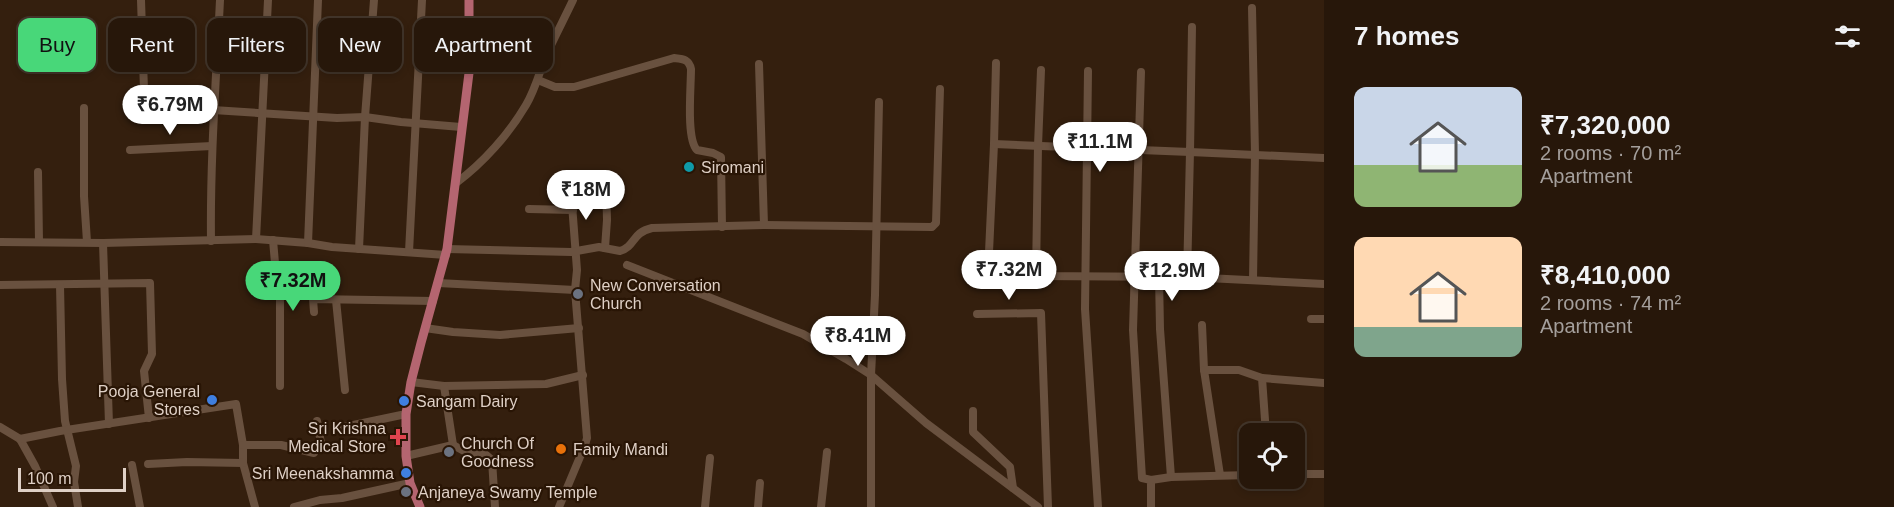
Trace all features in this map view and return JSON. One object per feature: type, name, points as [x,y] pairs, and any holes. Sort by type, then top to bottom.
[{"type":"main road","points":[[420,507],[410,483],[406,456],[406,414],[411,382],[447,252],[469,73],[469,0]]},
{"type":"street","points":[[141,0],[145,120]]},
{"type":"street","points":[[210,241],[213,110],[220,0]]},
{"type":"street","points":[[256,239],[268,0]]},
{"type":"street","points":[[308,243],[318,0]]},
{"type":"street","points":[[359,249],[365,117],[374,0]]},
{"type":"street","points":[[409,252],[422,0]]},
{"type":"street","points":[[456,183],[481,161],[526,105],[573,0]]},
{"type":"street","points":[[1252,8],[1255,154],[1253,280]]},
{"type":"street","points":[[1187,276],[1192,27]]},
{"type":"street","points":[[538,80],[555,87],[574,87],[674,58],[687,60],[692,69],[691,130],[693,144],[697,150],[721,157],[722,227]]},
{"type":"street","points":[[996,63],[988,274],[1187,276],[1324,284]]},
{"type":"street","points":[[759,64],[764,225]]},
{"type":"street","points":[[1036,276],[1041,70]]},
{"type":"street","points":[[1088,71],[1085,309],[1098,507]]},
{"type":"street","points":[[1141,72],[1133,330],[1142,478],[1151,480],[1239,474]]},
{"type":"street","points":[[0,242],[103,243],[256,239],[409,252],[571,252],[592,247],[624,250],[637,234],[652,228],[764,225],[930,228],[936,223],[940,89]]},
{"type":"street","points":[[871,507],[871,375],[879,102]]},
{"type":"street","points":[[84,108],[84,196],[87,242]]},
{"type":"street","points":[[213,110],[337,118],[365,117],[461,127]]},
{"type":"street","points":[[994,144],[1324,158]]},
{"type":"street","points":[[130,150],[212,146]]},
{"type":"street","points":[[38,172],[39,242]]},
{"type":"street","points":[[605,248],[606,183]]},
{"type":"street","points":[[553,186],[570,188],[577,270],[575,290],[587,430],[585,445],[559,507]]},
{"type":"street","points":[[529,209],[573,210]]},
{"type":"street","points":[[273,240],[277,286],[280,293],[280,386]]},
{"type":"street","points":[[103,243],[108,424]]},
{"type":"street","points":[[627,265],[803,334],[871,375],[939,433],[1038,507]]},
{"type":"street","points":[[1159,276],[1160,329],[1171,477]]},
{"type":"street","points":[[0,285],[150,283],[152,354],[144,371],[149,418]]},
{"type":"street","points":[[438,283],[575,290]]},
{"type":"street","points":[[60,285],[62,379],[67,430],[76,466],[74,482],[78,507]]},
{"type":"street","points":[[314,312],[313,299],[433,301]]},
{"type":"street","points":[[336,300],[345,390]]},
{"type":"street","points":[[977,314],[1041,313],[1048,507]]},
{"type":"street","points":[[1311,319],[1324,319]]},
{"type":"street","points":[[1202,325],[1204,370],[1220,475]]},
{"type":"street","points":[[425,328],[500,335],[579,328]]},
{"type":"street","points":[[1204,370],[1239,370],[1262,378],[1324,383]]},
{"type":"street","points":[[411,382],[444,386],[546,384],[583,375]]},
{"type":"street","points":[[1262,378],[1265,423]]},
{"type":"street","points":[[444,386],[453,445]]},
{"type":"street","points":[[20,439],[236,404],[243,444],[243,463],[255,507]]},
{"type":"street","points":[[973,411],[973,432],[1010,466],[1013,488]]},
{"type":"street","points":[[344,427],[406,414]]},
{"type":"street","points":[[243,444],[282,445],[314,453],[321,443],[317,421]]},
{"type":"street","points":[[0,427],[20,439],[53,507]]},
{"type":"street","points":[[406,456],[453,445],[464,451],[485,454],[492,460],[495,507]]},
{"type":"street","points":[[821,507],[827,452]]},
{"type":"street","points":[[705,507],[710,458]]},
{"type":"street","points":[[148,464],[243,463]]},
{"type":"street","points":[[132,465],[140,507]]},
{"type":"street","points":[[1305,474],[1324,474]]},
{"type":"street","points":[[1151,480],[1151,507]]},
{"type":"street","points":[[294,507],[410,483]]},
{"type":"street","points":[[758,507],[760,483]]},
{"type":"place","name":"Siromani","points":[[689,167]]},
{"type":"place","name":"New Conversation Church","points":[[578,294]]},
{"type":"place","name":"Pooja General Stores","points":[[212,400]]},
{"type":"place","name":"Sangam Dairy","points":[[404,401]]},
{"type":"place","name":"Sri Krishna Medical Store","points":[[398,437]]},
{"type":"place","name":"Family Mandi","points":[[561,449]]},
{"type":"place","name":"Church Of Goodness","points":[[449,452]]},
{"type":"place","name":"Sri Meenakshamma","points":[[406,473]]},
{"type":"place","name":"Anjaneya Swamy Temple","points":[[406,492]]}]
